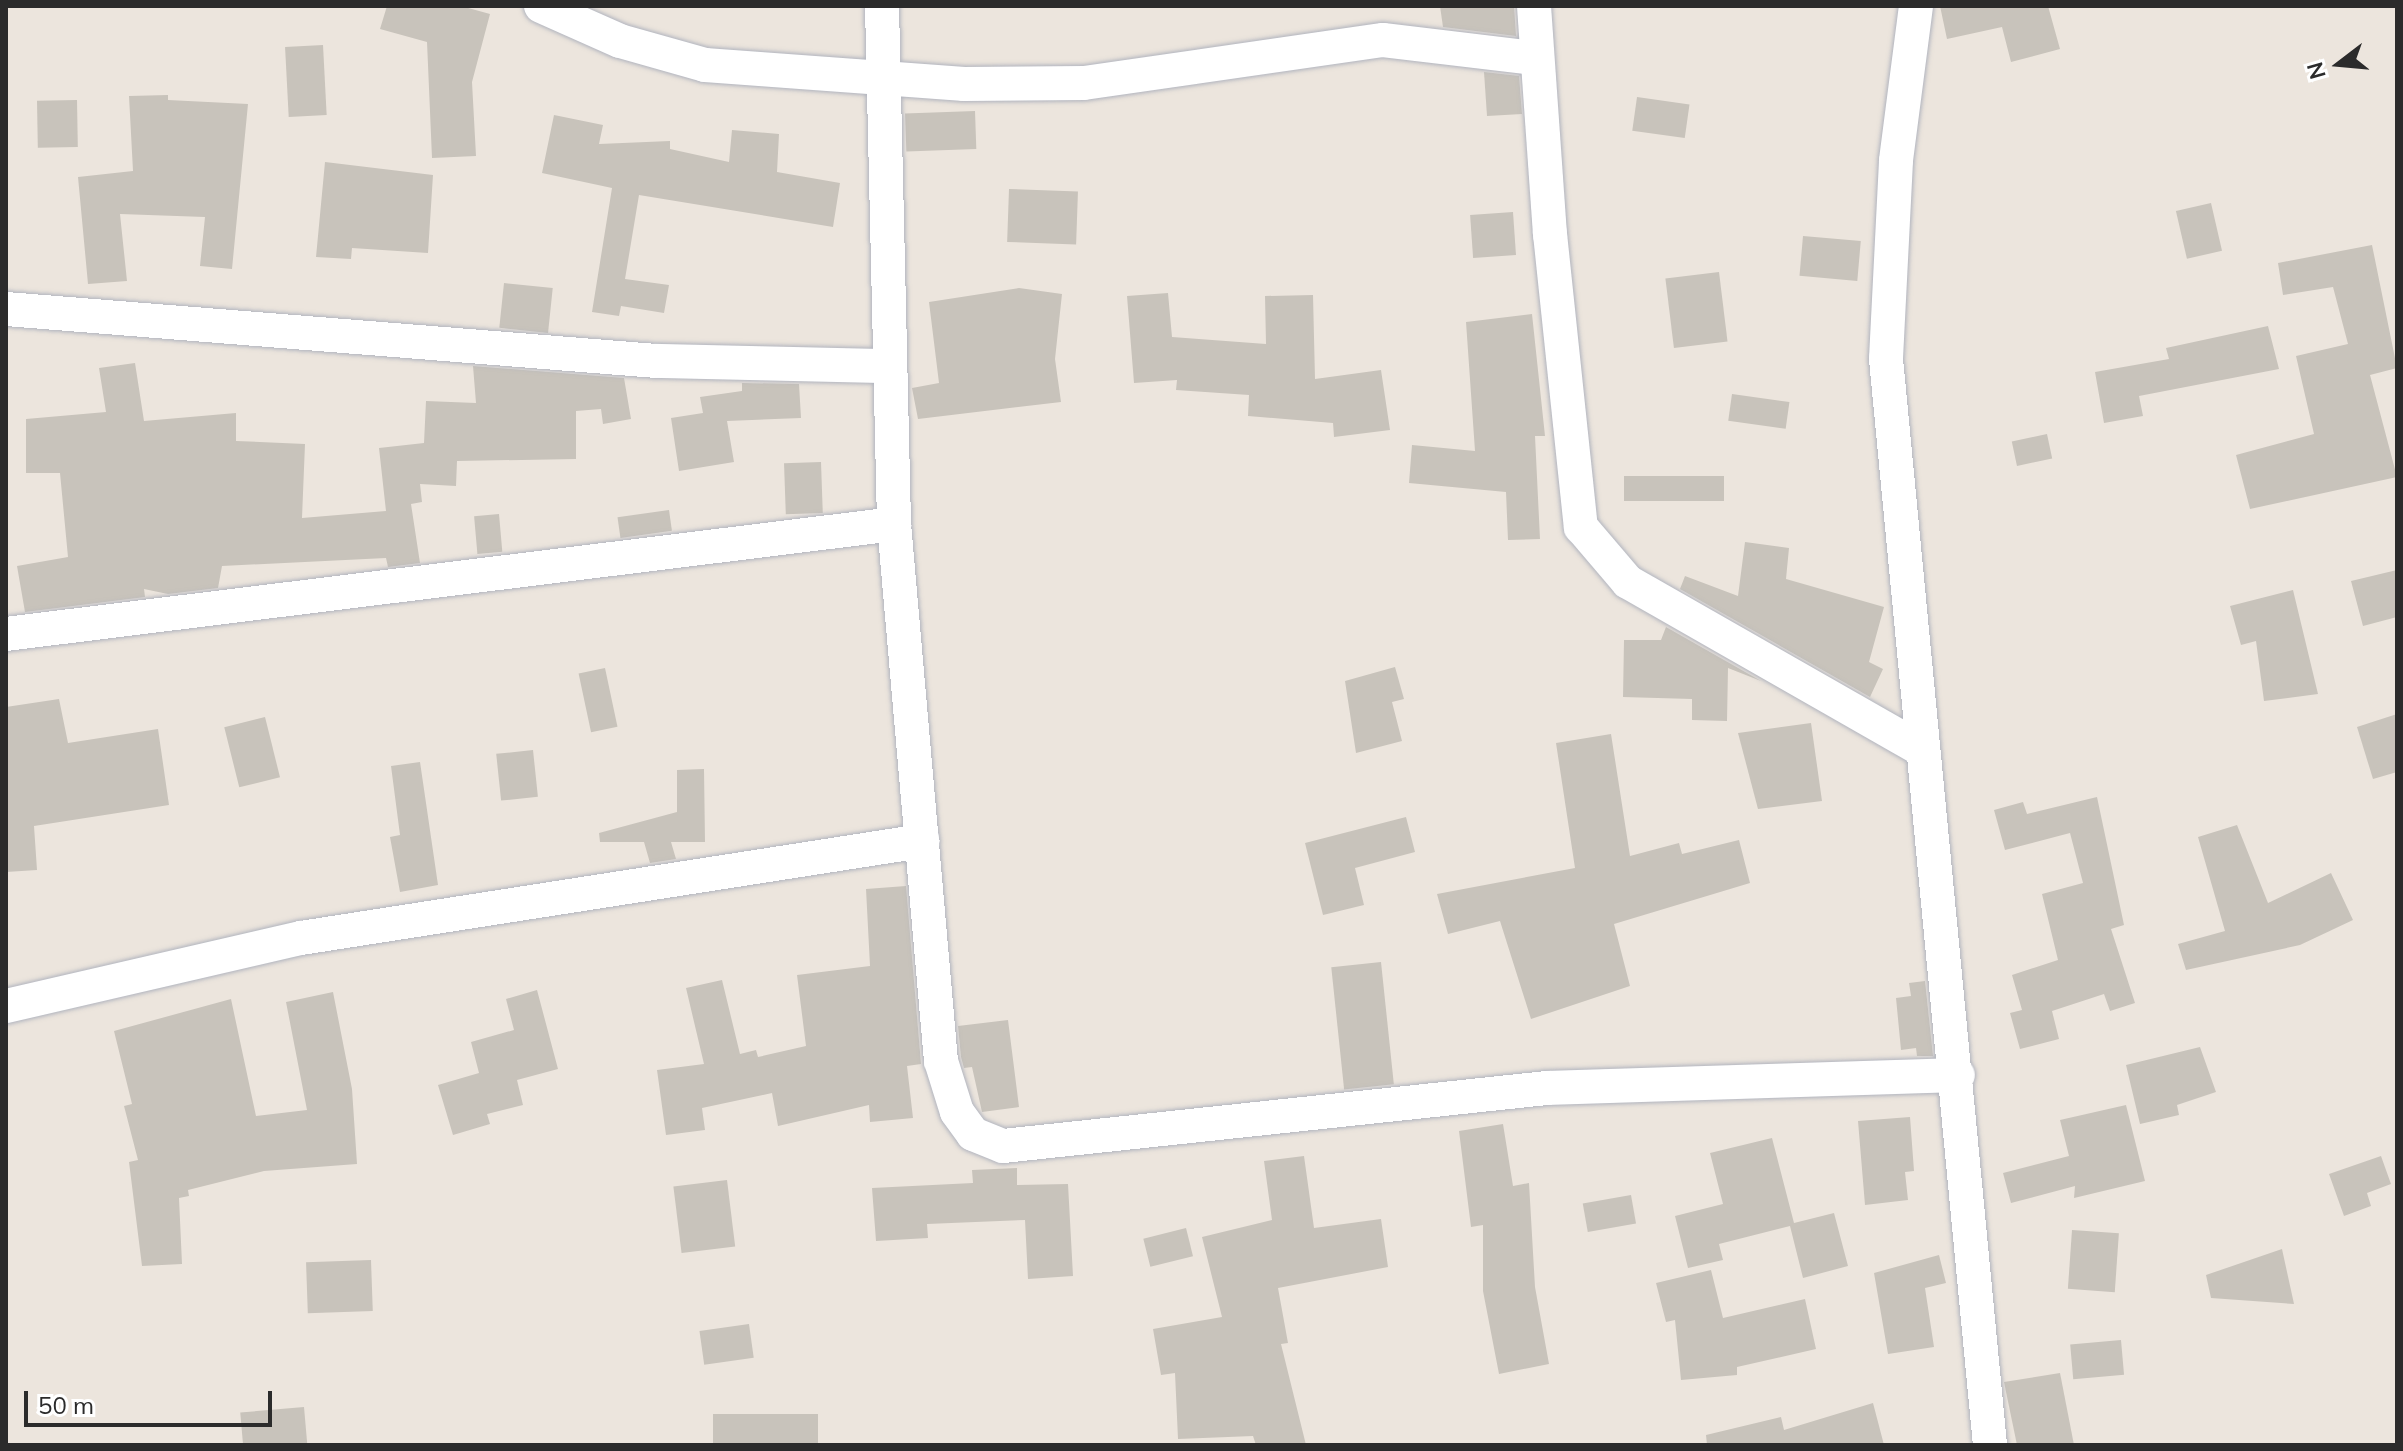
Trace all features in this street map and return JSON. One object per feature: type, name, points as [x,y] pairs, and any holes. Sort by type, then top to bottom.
[{"type":"street","points":[[541,6],[620,41],[705,65],[880,79],[1084,83],[1383,40],[1535,58]]},
{"type":"street","points":[[882,6],[880,79],[886,366],[894,524],[941,1061],[957,1112],[973,1134],[1003,1146],[1547,1088],[1958,1075]]},
{"type":"street","points":[[1534,6],[1535,58],[1581,527],[1628,582],[1923,750]]},
{"type":"street","points":[[1916,6],[1896,161],[1886,359],[1958,1075],[1990,1445]]},
{"type":"street","points":[[6,309],[657,361],[886,366]]},
{"type":"street","points":[[6,634],[894,524]]},
{"type":"street","points":[[6,1006],[301,938],[922,841]]},
{"type":"building","points":[[387,6],[461,6],[490,14],[472,82],[476,156],[432,158],[427,42],[380,29]]},
{"type":"building","points":[[1440,6],[1514,6],[1516,36],[1443,27]]},
{"type":"building","points":[[1940,6],[2048,6],[2060,49],[2011,62],[2002,27],[1947,39]]},
{"type":"building","points":[[323,45],[327,115],[289,117],[285,47]]},
{"type":"building","points":[[1484,72],[1519,76],[1522,114],[1487,116]]},
{"type":"building","points":[[168,95],[168,100],[248,104],[232,269],[200,266],[205,217],[120,214],[127,281],[88,284],[78,177],[133,171],[129,96]]},
{"type":"building","points":[[1637,97],[1689,104],[1685,138],[1632,131]]},
{"type":"building","points":[[77,100],[78,147],[38,148],[37,101]]},
{"type":"building","points":[[975,111],[976,149],[906,151],[905,113]]},
{"type":"building","points":[[554,115],[603,125],[599,144],[670,141],[670,149],[729,162],[732,130],[779,134],[777,172],[840,183],[833,227],[639,195],[625,279],[669,285],[664,313],[621,306],[619,316],[592,312],[612,188],[542,173]]},
{"type":"building","points":[[325,162],[433,175],[428,253],[352,248],[351,259],[316,257]]},
{"type":"building","points":[[1009,189],[1078,191],[1076,244],[1007,242]]},
{"type":"building","points":[[2211,203],[2222,251],[2187,259],[2176,211]]},
{"type":"building","points":[[1513,212],[1516,255],[1473,258],[1470,215]]},
{"type":"building","points":[[1803,236],[1861,241],[1857,281],[1800,276]]},
{"type":"building","points":[[2372,245],[2397,368],[2370,375],[2397,477],[2250,509],[2236,455],[2314,434],[2296,356],[2348,344],[2333,287],[2283,295],[2278,263]]},
{"type":"building","points":[[1719,272],[1728,341],[1674,348],[1665,279]]},
{"type":"building","points":[[504,283],[553,288],[548,333],[499,328]]},
{"type":"building","points":[[1019,288],[1062,294],[1055,359],[1061,402],[918,419],[912,388],[939,383],[929,302]]},
{"type":"building","points":[[1168,293],[1172,337],[1266,344],[1265,296],[1313,295],[1315,379],[1381,370],[1390,430],[1334,437],[1333,423],[1248,416],[1249,395],[1176,390],[1177,380],[1134,383],[1127,296]]},
{"type":"building","points":[[1532,314],[1545,436],[1535,436],[1540,539],[1508,540],[1506,492],[1409,483],[1412,445],[1475,451],[1466,322]]},
{"type":"building","points":[[2268,326],[2279,369],[2139,396],[2143,416],[2104,423],[2095,372],[2169,359],[2166,348]]},
{"type":"building","points":[[135,363],[144,421],[236,413],[236,441],[305,444],[302,518],[386,511],[379,448],[424,443],[426,401],[476,403],[473,366],[624,378],[631,419],[603,424],[601,409],[576,411],[576,459],[457,461],[456,486],[420,484],[422,502],[411,504],[420,563],[388,567],[386,558],[222,566],[218,588],[168,594],[144,589],[145,597],[25,612],[17,566],[68,557],[60,473],[26,473],[26,419],[106,412],[99,368]]},
{"type":"building","points":[[742,383],[799,384],[801,418],[727,421],[734,462],[679,471],[671,418],[703,413],[700,397],[742,391]]},
{"type":"building","points":[[1732,394],[1789,402],[1786,429],[1728,421]]},
{"type":"building","points":[[2047,434],[2052,458],[2017,466],[2012,441]]},
{"type":"building","points":[[821,462],[823,513],[786,514],[784,463]]},
{"type":"building","points":[[1624,476],[1724,476],[1724,501],[1624,501]]},
{"type":"building","points":[[669,510],[672,531],[620,538],[618,517]]},
{"type":"building","points":[[499,514],[502,552],[477,554],[474,516]]},
{"type":"building","points":[[1745,542],[1789,548],[1786,579],[1884,607],[1869,662],[1883,669],[1870,697],[1680,589],[1685,576],[1738,596]]},
{"type":"building","points":[[2397,570],[2397,617],[2363,626],[2351,581]]},
{"type":"building","points":[[2293,590],[2318,694],[2264,701],[2256,641],[2241,645],[2230,606]]},
{"type":"building","points":[[1666,627],[1761,681],[1728,668],[1727,721],[1692,720],[1692,699],[1623,697],[1624,640],[1661,640]]},
{"type":"building","points":[[1395,667],[1404,699],[1392,702],[1402,741],[1356,753],[1345,681]]},
{"type":"building","points":[[605,668],[617,727],[591,732],[579,674]]},
{"type":"building","points":[[59,699],[68,743],[158,729],[169,805],[34,826],[37,870],[6,872],[6,707]]},
{"type":"building","points":[[2397,714],[2397,772],[2373,779],[2357,727]]},
{"type":"building","points":[[265,717],[280,777],[239,787],[224,727]]},
{"type":"building","points":[[1811,723],[1822,801],[1758,809],[1738,733]]},
{"type":"building","points":[[1611,734],[1630,856],[1679,843],[1682,854],[1739,840],[1750,883],[1614,924],[1630,986],[1531,1019],[1500,921],[1448,934],[1437,894],[1575,868],[1556,743]]},
{"type":"building","points":[[533,750],[538,797],[501,801],[496,754]]},
{"type":"building","points":[[420,762],[438,885],[400,892],[390,837],[400,835],[391,766]]},
{"type":"building","points":[[704,769],[705,842],[671,842],[676,859],[650,863],[644,842],[600,842],[599,833],[677,812],[677,770]]},
{"type":"building","points":[[2097,797],[2124,925],[2111,929],[2135,1003],[2110,1011],[2104,994],[2052,1011],[2059,1039],[2020,1049],[2010,1013],[2022,1010],[2012,975],[2058,960],[2042,894],[2083,883],[2070,833],[2005,850],[1994,810],[2023,802],[2027,814]]},
{"type":"building","points":[[1406,817],[1415,852],[1355,868],[1364,905],[1323,915],[1305,843]]},
{"type":"building","points":[[2237,825],[2268,903],[2331,873],[2353,920],[2300,945],[2186,970],[2178,944],[2225,931],[2198,837]]},
{"type":"building","points":[[906,886],[921,1064],[907,1066],[913,1118],[870,1122],[869,1105],[778,1126],[772,1093],[702,1108],[705,1130],[666,1135],[657,1070],[704,1064],[686,988],[722,980],[740,1054],[756,1050],[758,1057],[806,1046],[797,975],[870,966],[866,889]]},
{"type":"building","points":[[1381,962],[1394,1084],[1344,1090],[1331,967]]},
{"type":"building","points":[[1925,981],[1933,1056],[1917,1056],[1916,1048],[1901,1050],[1896,998],[1911,996],[1909,983]]},
{"type":"building","points":[[537,990],[558,1069],[517,1080],[523,1105],[487,1114],[490,1124],[453,1135],[438,1085],[479,1073],[471,1042],[514,1030],[506,999]]},
{"type":"building","points":[[333,992],[352,1089],[357,1164],[264,1171],[188,1190],[189,1196],[179,1198],[182,1264],[142,1266],[129,1162],[138,1160],[124,1106],[132,1104],[114,1031],[231,999],[256,1116],[307,1110],[286,1002]]},
{"type":"building","points":[[1008,1020],[1019,1107],[982,1112],[972,1067],[964,1068],[958,1026]]},
{"type":"building","points":[[2200,1047],[2216,1092],[2177,1105],[2179,1115],[2140,1124],[2126,1065]]},
{"type":"building","points":[[2126,1105],[2145,1181],[2074,1198],[2075,1186],[2011,1203],[2003,1173],[2069,1156],[2060,1120]]},
{"type":"building","points":[[1910,1117],[1914,1171],[1905,1172],[1908,1200],[1865,1205],[1858,1121]]},
{"type":"building","points":[[1503,1124],[1513,1186],[1529,1183],[1535,1287],[1549,1364],[1499,1374],[1483,1291],[1483,1225],[1471,1227],[1459,1131]]},
{"type":"building","points":[[1772,1138],[1794,1223],[1834,1213],[1848,1266],[1803,1278],[1790,1226],[1719,1244],[1723,1260],[1688,1268],[1675,1216],[1723,1204],[1710,1153]]},
{"type":"building","points":[[1304,1156],[1314,1228],[1381,1219],[1388,1267],[1278,1288],[1288,1343],[1281,1344],[1306,1445],[1256,1445],[1253,1436],[1178,1439],[1175,1373],[1161,1375],[1153,1329],[1222,1317],[1202,1237],[1272,1220],[1264,1161]]},
{"type":"building","points":[[2381,1156],[2391,1184],[2367,1193],[2371,1206],[2344,1216],[2329,1174]]},
{"type":"building","points":[[1017,1168],[1017,1185],[1068,1184],[1073,1276],[1028,1279],[1025,1220],[927,1224],[928,1238],[876,1241],[872,1188],[973,1183],[972,1170]]},
{"type":"building","points":[[727,1180],[735,1247],[682,1253],[673,1187]]},
{"type":"building","points":[[1631,1195],[1636,1224],[1588,1232],[1583,1204]]},
{"type":"building","points":[[1186,1228],[1193,1256],[1150,1267],[1143,1239]]},
{"type":"building","points":[[2072,1230],[2119,1233],[2115,1292],[2068,1289]]},
{"type":"building","points":[[2282,1249],[2294,1304],[2211,1298],[2206,1275]]},
{"type":"building","points":[[1939,1255],[1946,1283],[1925,1288],[1934,1347],[1888,1354],[1874,1273]]},
{"type":"building","points":[[371,1260],[373,1311],[308,1313],[306,1262]]},
{"type":"building","points":[[1711,1270],[1723,1318],[1805,1299],[1816,1349],[1737,1367],[1737,1375],[1681,1380],[1675,1320],[1666,1322],[1656,1283]]},
{"type":"building","points":[[749,1324],[754,1358],[704,1365],[699,1331]]},
{"type":"building","points":[[2121,1340],[2124,1375],[2073,1379],[2070,1344]]},
{"type":"building","points":[[2060,1373],[2074,1445],[2017,1445],[2004,1382]]},
{"type":"building","points":[[1873,1403],[1884,1445],[1707,1445],[1706,1435],[1781,1417],[1784,1430]]},
{"type":"building","points":[[304,1407],[307,1445],[243,1445],[240,1413]]},
{"type":"building","points":[[713,1414],[818,1414],[818,1445],[713,1445]]}]
